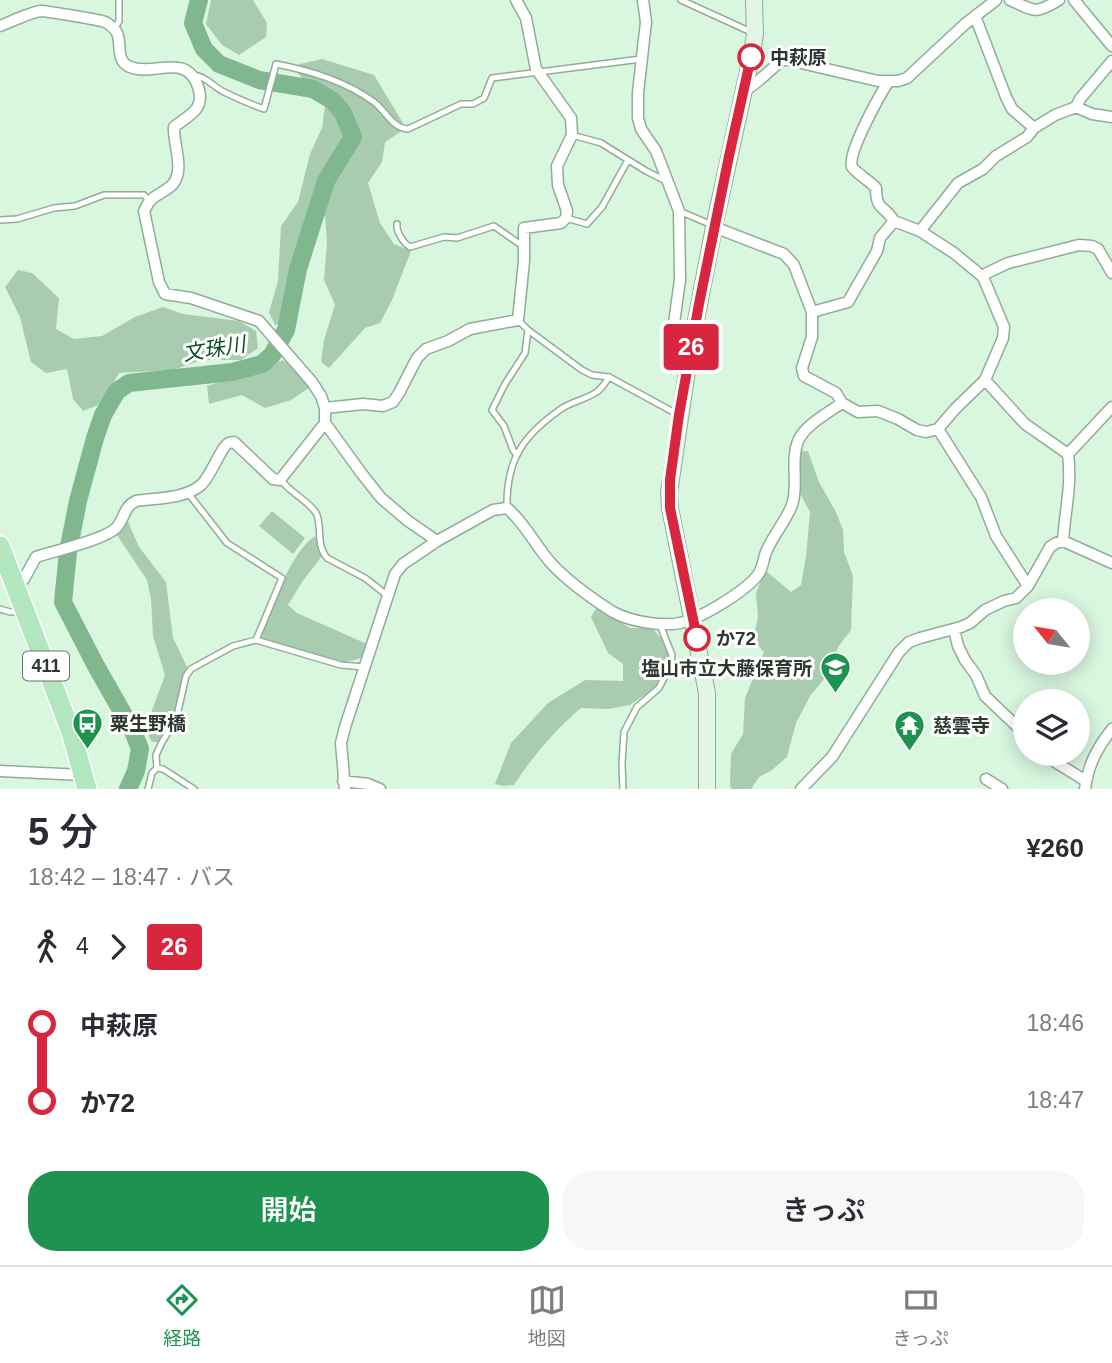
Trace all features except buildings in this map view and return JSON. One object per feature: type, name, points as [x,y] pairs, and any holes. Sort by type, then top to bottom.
[{"type":"highway","name":"411","points":[[0,546],[71,732],[85,782]]},
{"type":"main road","points":[[707,789],[707,693],[669,493],[689,356],[755,34],[754,0]]},
{"type":"street","points":[[325,408],[363,404],[383,406],[393,402],[417,358],[426,349],[470,329],[518,320],[524,228],[561,223],[566,218],[567,211],[558,185],[556,166],[572,135],[571,118],[536,69],[526,18],[516,0]]},
{"type":"street","points":[[643,0],[646,22],[638,118],[641,128],[656,151],[679,211],[680,280],[674,323],[678,346],[689,356]]},
{"type":"street","points":[[744,91],[784,59],[878,81],[907,78],[965,24],[996,0]]},
{"type":"street","points":[[1010,0],[1037,11],[1059,0]]},
{"type":"street","points":[[1074,0],[1112,46]]},
{"type":"street","points":[[0,26],[40,11],[106,22],[117,33],[121,59],[125,65],[132,68],[175,66],[192,75],[201,100],[198,108],[174,127],[177,176],[173,183],[150,201],[145,211],[159,282],[165,294],[191,298],[259,321],[312,382],[325,408],[325,424],[381,498],[437,541]]},
{"type":"street","points":[[975,16],[1012,109],[1034,128]]},
{"type":"street","points":[[920,231],[958,183],[1027,138],[1034,128],[1055,115],[1076,107],[1112,61]]},
{"type":"street","points":[[714,226],[784,254],[794,265],[813,312],[812,337],[802,373],[836,393],[842,403],[858,412],[878,411],[926,432],[937,429],[985,380],[1003,338],[1004,327],[983,277],[954,253],[920,231],[894,221],[890,214],[879,207],[876,188],[853,170],[851,165],[857,143],[888,82]]},
{"type":"street","points":[[1076,107],[1092,114],[1112,117]]},
{"type":"street","points":[[813,312],[848,302],[877,251],[880,238],[894,221]]},
{"type":"street","points":[[983,277],[1008,263],[1079,245],[1098,249],[1112,273]]},
{"type":"street","points":[[985,380],[1025,424],[1068,454]]},
{"type":"street","points":[[380,789],[368,784],[344,785],[341,743],[395,574],[403,564],[437,541],[493,510],[507,508],[550,562],[587,594],[615,613],[643,622],[678,624],[693,619],[748,586],[757,576],[767,550],[791,506],[798,442],[807,429],[842,403]]},
{"type":"street","points":[[1063,541],[1069,496],[1068,454],[1112,407]]},
{"type":"street","points":[[16,586],[24,579],[36,557],[85,543],[116,528],[129,505],[136,501],[188,493],[201,485],[212,472],[229,442],[234,442],[273,479],[280,480],[325,424]]},
{"type":"street","points":[[937,429],[981,497],[996,536],[1028,586]]},
{"type":"street","points":[[801,789],[831,757],[899,652],[909,642],[954,629],[970,622],[985,610],[1016,598],[1028,586],[1050,547],[1056,542],[1063,541],[1112,563]]},
{"type":"street","points":[[954,629],[961,653],[976,675],[985,696],[1013,723]]},
{"type":"street","points":[[1060,766],[1086,785],[1091,761],[1112,729]]},
{"type":"street","points":[[0,771],[85,782]]},
{"type":"street","points":[[986,779],[1003,789]]},
{"type":"lane","points":[[114,30],[118,21],[119,0]]},
{"type":"lane","points":[[681,0],[755,34]]},
{"type":"lane","points":[[192,75],[198,75],[245,103],[264,109],[276,64],[308,71],[349,87],[377,104],[394,124],[408,129],[461,104],[473,104],[484,98],[492,78],[641,59]]},
{"type":"lane","points":[[572,135],[601,143],[667,181]]},
{"type":"lane","points":[[566,218],[587,224],[602,207],[628,160]]},
{"type":"lane","points":[[0,220],[18,219],[54,208],[75,206],[104,195],[144,195],[150,201]]},
{"type":"lane","points":[[679,211],[714,226]]},
{"type":"lane","points":[[397,223],[396,229],[410,247],[444,237],[457,238],[494,226],[524,247]]},
{"type":"lane","points":[[518,320],[582,370],[592,375],[609,377],[679,415]]},
{"type":"lane","points":[[517,455],[504,426],[492,410],[525,353],[528,330]]},
{"type":"lane","points":[[507,508],[509,479],[526,439],[562,408],[598,392],[609,377]]},
{"type":"lane","points":[[280,480],[314,510],[318,517],[320,544],[327,558],[365,578],[388,596]]},
{"type":"lane","points":[[188,493],[227,543],[282,579],[256,640]]},
{"type":"lane","points":[[0,609],[10,612],[25,611]]},
{"type":"lane","points":[[623,789],[624,732],[637,707],[659,688],[671,664],[672,655],[659,623]]},
{"type":"lane","points":[[148,789],[152,773],[157,768],[156,755],[176,720],[186,676],[191,669],[233,646],[256,640],[341,665],[364,667]]},
{"type":"lane","points":[[157,768],[194,789]]},
{"type":"green space","points":[[211,0],[253,0],[267,23],[266,37],[239,55],[222,45],[206,24]]},
{"type":"green space","points":[[322,59],[374,75],[406,128],[385,142],[382,162],[368,183],[380,223],[394,244],[411,251],[380,323],[365,328],[329,368],[321,362],[324,340],[335,305],[324,280],[327,243],[325,216],[308,219],[282,323],[275,325],[269,312],[278,281],[281,226],[298,202],[310,154],[322,128],[325,106],[292,66]]},
{"type":"green space","points":[[18,270],[32,273],[59,298],[56,329],[74,339],[102,336],[135,317],[163,307],[183,314],[239,321],[256,331],[258,348],[241,360],[202,360],[173,370],[119,373],[101,404],[83,411],[73,399],[67,369],[46,373],[31,362],[20,317],[5,287]]},
{"type":"green space","points":[[283,360],[296,370],[310,387],[291,400],[265,408],[242,395],[209,404],[207,386],[249,375]]},
{"type":"green space","points":[[801,451],[808,451],[819,482],[843,530],[844,552],[853,576],[851,630],[838,647],[830,672],[810,696],[796,723],[787,757],[759,777],[751,789],[731,789],[731,754],[743,734],[745,698],[764,652],[753,640],[758,617],[756,593],[765,570],[791,592],[801,585],[810,512],[795,484]]},
{"type":"green space","points":[[272,511],[305,538],[293,554],[259,526]]},
{"type":"green space","points":[[126,517],[139,547],[166,582],[173,638],[188,669],[182,680],[173,718],[158,742],[152,742],[145,729],[165,675],[153,636],[147,580],[117,535]]},
{"type":"green space","points":[[315,536],[322,556],[288,605],[297,613],[367,644],[362,658],[345,662],[259,638],[289,569],[297,555]]},
{"type":"green space","points":[[597,607],[630,628],[652,628],[661,638],[670,658],[664,676],[656,687],[630,705],[608,709],[581,708],[545,744],[514,785],[495,784],[511,743],[548,703],[585,680],[623,681],[623,664],[608,653],[591,617]]},
{"type":"waterway","name":"文珠川","points":[[128,789],[136,771],[140,749],[133,731],[63,602],[68,552],[95,438],[103,415],[117,391],[129,383],[232,372],[262,364],[272,355],[286,330],[298,269],[326,181],[353,137],[343,113],[333,101],[313,89],[259,80],[219,64],[204,49],[193,23],[199,0]]},
{"type":"bus line","name":"26","points":[[697,638],[670,508],[670,480],[689,356],[751,57]]},
{"type":"place","name":"中萩原","points":[[751,57]]},
{"type":"place","name":"か72","points":[[697,638]]},
{"type":"place","name":"塩山市立大藤保育所","points":[[835,695]]},
{"type":"place","name":"粟生野橋","points":[[87,750]]},
{"type":"place","name":"慈雲寺","points":[[910,752]]}]
